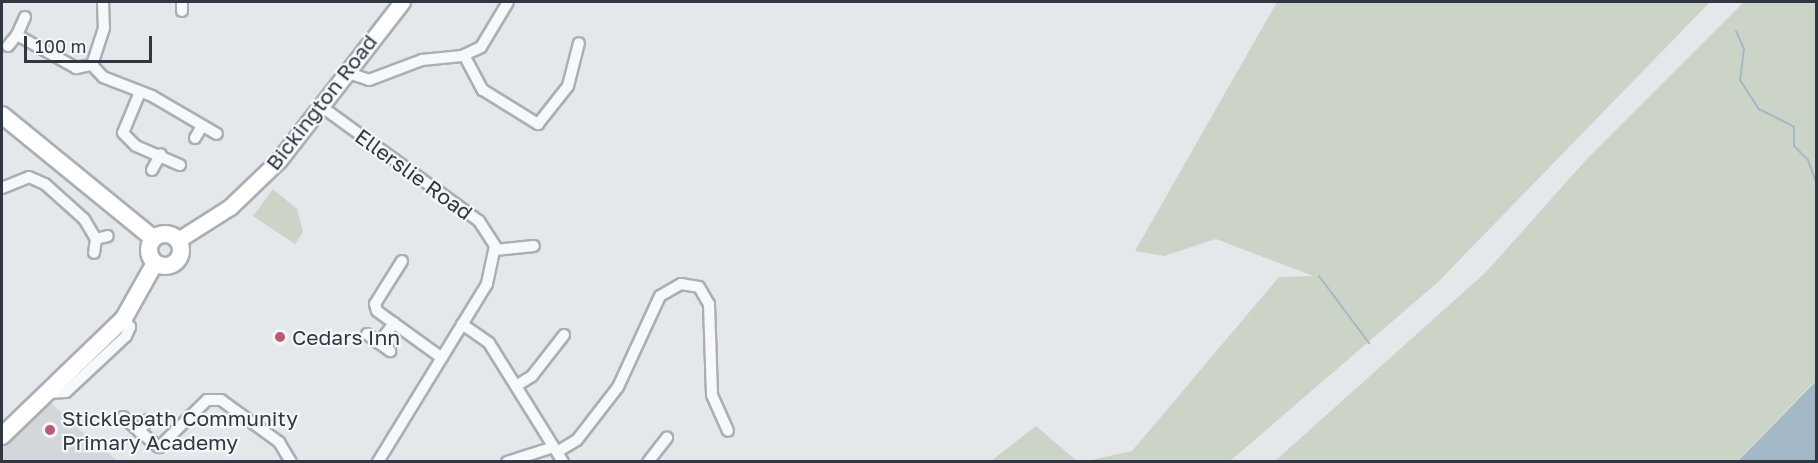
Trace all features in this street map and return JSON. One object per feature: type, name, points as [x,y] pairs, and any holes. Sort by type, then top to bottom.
[{"type":"main road","name":"Bickington Road","points":[[178,240],[237,201],[322,107],[345,72],[402,2]]},
{"type":"main road","points":[[2,115],[153,238]]},
{"type":"main road","points":[[164,233],[178,240],[178,259],[168,266],[155,263],[148,250],[153,238],[164,233]]},
{"type":"main road","points":[[2,436],[124,318],[155,263]]},
{"type":"street","points":[[92,65],[104,28],[104,2]]},
{"type":"street","points":[[345,72],[369,81],[422,60],[464,55],[481,47],[508,2]]},
{"type":"street","points":[[8,46],[17,35],[25,17]]},
{"type":"street","points":[[17,35],[76,68],[92,65]]},
{"type":"street","points":[[464,55],[483,90],[538,124],[568,86],[579,43]]},
{"type":"street","points":[[92,65],[103,77],[141,92],[217,134]]},
{"type":"street","points":[[141,92],[123,133],[136,146],[161,154],[180,165]]},
{"type":"street","name":"Ellerslie Road","points":[[322,107],[479,221],[495,250]]},
{"type":"street","points":[[195,138],[202,126]]},
{"type":"street","points":[[152,170],[161,154]]},
{"type":"street","points":[[2,188],[29,177],[45,184],[84,219],[96,239],[94,253]]},
{"type":"street","points":[[96,239],[108,236]]},
{"type":"street","points":[[378,462],[487,284],[495,250],[534,246]]},
{"type":"street","points":[[402,261],[375,304],[394,323],[442,358]]},
{"type":"street","points":[[507,462],[558,454],[577,440],[618,387],[660,296],[672,286],[694,285],[709,304],[712,395],[728,431]]},
{"type":"street","points":[[379,343],[394,323]]},
{"type":"street","points":[[462,324],[489,343],[558,454]]},
{"type":"street","points":[[366,334],[390,351]]},
{"type":"street","points":[[516,386],[532,376],[564,335]]},
{"type":"street","points":[[123,417],[139,431],[163,446],[207,400],[221,400],[279,442],[291,462]]},
{"type":"street","points":[[139,431],[148,420]]},
{"type":"street","points":[[648,462],[667,438]]},
{"type":"shaded area","points":[[1277,2],[1710,2],[1437,283],[1230,461],[1086,461],[1132,451],[1279,277],[1313,276],[1216,239],[1164,256],[1135,251]]},
{"type":"shaded area","points":[[1744,2],[1816,2],[1816,380],[1737,461],[1275,461],[1486,272],[1585,161]]},
{"type":"shaded area","points":[[273,189],[297,209],[303,232],[295,244],[253,216]]},
{"type":"shaded area","name":"Sticklepath Community Primary Academy","points":[[50,402],[85,435],[118,461],[2,462],[4,445]]},
{"type":"shaded area","points":[[1036,426],[1077,461],[991,461]]},
{"type":"water","points":[[1816,381],[1816,461],[1738,461]]},
{"type":"waterway","points":[[1736,31],[1744,49],[1740,80],[1759,109],[1794,127],[1794,146],[1808,160],[1816,182]]},
{"type":"waterway","points":[[1319,276],[1369,343]]},
{"type":"place","name":"Cedars Inn","points":[[280,337]]},
{"type":"place","name":"Sticklepath Community Primary Academy","points":[[50,430]]}]
